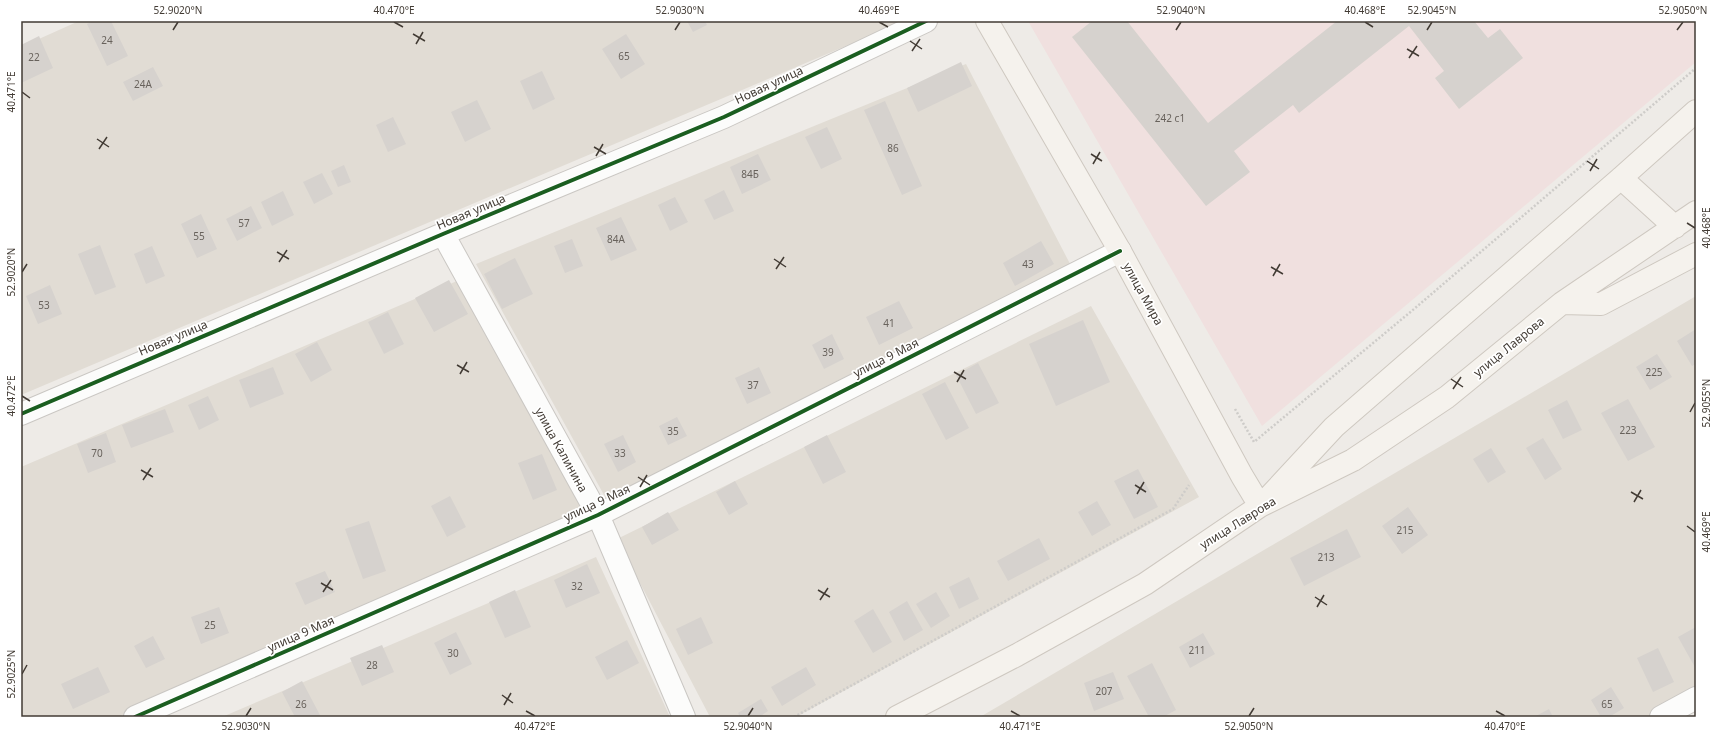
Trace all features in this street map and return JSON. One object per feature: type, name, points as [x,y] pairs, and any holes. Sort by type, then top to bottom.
[{"type":"main road","name":"улица Мира","points":[[987,21],[1120,251],[1242,476],[1260,506]]},
{"type":"main road","points":[[1260,506],[1334,427],[1696,111]]},
{"type":"main road","points":[[1621,178],[1675,228]]},
{"type":"main road","name":"улица Лаврова","points":[[897,717],[1145,584],[1260,506],[1353,460],[1441,402],[1562,303],[1675,228],[1696,212]]},
{"type":"main road","points":[[1562,303],[1601,304],[1696,254]]},
{"type":"street","name":"Новая улица","points":[[21,414],[443,234],[724,117],[926,21]]},
{"type":"street","name":"улица Калинина","points":[[443,234],[598,515],[684,717]]},
{"type":"street","name":"улица 9 Мая","points":[[135,717],[598,515],[1120,251]]},
{"type":"street","points":[[1661,717],[1696,698]]},
{"type":"path","points":[[1254,442],[1414,309],[1696,68]]},
{"type":"path","points":[[794,717],[1173,509],[1189,485]]},
{"type":"shaded area","points":[[79,21],[905,21],[21,395],[21,47]]},
{"type":"shaded area","points":[[1028,21],[1696,21],[1696,62],[1262,426]]},
{"type":"shaded area","points":[[966,64],[1080,283],[609,504],[476,264]]},
{"type":"shaded area","points":[[457,281],[589,513],[118,717],[21,717],[21,467]]},
{"type":"shaded area","points":[[1696,296],[1696,700],[1664,717],[980,717]]},
{"type":"shaded area","points":[[1091,306],[1199,497],[796,717],[710,717],[617,539]]},
{"type":"shaded area","points":[[596,557],[670,717],[222,717]]},
{"type":"building","points":[[93,21],[111,21],[128,56],[107,66],[87,24]]},
{"type":"building","points":[[687,21],[705,21],[707,25],[693,32]]},
{"type":"building","points":[[1092,21],[1127,21],[1208,123],[1337,21],[1474,21],[1488,38],[1500,29],[1523,58],[1459,109],[1435,78],[1444,71],[1409,26],[1299,113],[1293,105],[1234,151],[1250,172],[1206,206],[1072,37]]},
{"type":"building","points":[[626,34],[645,64],[621,79],[602,49]]},
{"type":"building","points":[[39,36],[53,68],[21,83],[21,45]]},
{"type":"building","points":[[961,62],[972,86],[918,112],[907,88]]},
{"type":"building","points":[[153,67],[163,86],[133,101],[123,82]]},
{"type":"building","points":[[542,71],[555,99],[533,110],[520,81]]},
{"type":"building","points":[[477,100],[491,129],[465,142],[451,112]]},
{"type":"building","points":[[885,101],[922,186],[902,195],[864,110]]},
{"type":"building","points":[[393,117],[406,144],[388,152],[376,125]]},
{"type":"building","points":[[827,127],[842,159],[821,169],[805,137]]},
{"type":"building","points":[[758,154],[771,180],[742,194],[730,167]]},
{"type":"building","points":[[344,165],[351,182],[338,187],[331,171]]},
{"type":"building","points":[[322,173],[333,194],[314,204],[303,182]]},
{"type":"building","points":[[724,190],[734,211],[714,220],[704,200]]},
{"type":"building","points":[[283,191],[294,215],[272,226],[261,202]]},
{"type":"building","points":[[675,197],[688,222],[670,231],[658,205]]},
{"type":"building","points":[[251,206],[262,228],[237,241],[226,219]]},
{"type":"building","points":[[201,214],[217,249],[197,258],[181,224]]},
{"type":"building","points":[[621,217],[637,250],[611,261],[596,228]]},
{"type":"building","points":[[572,239],[583,266],[565,273],[554,246]]},
{"type":"building","points":[[1041,241],[1054,264],[1015,286],[1003,263]]},
{"type":"building","points":[[100,245],[116,287],[95,295],[78,254]]},
{"type":"building","points":[[152,246],[165,276],[146,284],[134,254]]},
{"type":"building","points":[[515,258],[533,294],[502,309],[484,274]]},
{"type":"building","points":[[449,280],[468,314],[434,332],[415,298]]},
{"type":"building","points":[[50,285],[62,314],[38,324],[26,296]]},
{"type":"building","points":[[899,301],[913,328],[879,345],[866,317]]},
{"type":"building","points":[[388,312],[404,344],[384,354],[368,322]]},
{"type":"building","points":[[1083,320],[1110,382],[1056,406],[1029,344]]},
{"type":"building","points":[[1696,329],[1696,364],[1692,366],[1677,341]]},
{"type":"building","points":[[832,334],[844,359],[824,369],[812,345]]},
{"type":"building","points":[[317,342],[332,370],[311,382],[295,354]]},
{"type":"building","points":[[1657,354],[1672,377],[1650,390],[1636,367]]},
{"type":"building","points":[[978,363],[999,403],[976,414],[956,375]]},
{"type":"building","points":[[273,367],[284,394],[250,408],[239,380]]},
{"type":"building","points":[[759,367],[771,393],[747,404],[735,378]]},
{"type":"building","points":[[945,382],[969,428],[946,440],[922,394]]},
{"type":"building","points":[[208,396],[219,420],[199,430],[188,405]]},
{"type":"building","points":[[1628,399],[1655,447],[1628,461],[1601,413]]},
{"type":"building","points":[[1567,400],[1582,430],[1563,439],[1548,410]]},
{"type":"building","points":[[165,409],[174,432],[131,448],[122,425]]},
{"type":"building","points":[[677,417],[687,436],[668,445],[659,426]]},
{"type":"building","points":[[106,433],[116,462],[88,473],[77,444]]},
{"type":"building","points":[[623,435],[636,462],[618,472],[604,444]]},
{"type":"building","points":[[827,435],[846,472],[823,484],[804,447]]},
{"type":"building","points":[[1543,438],[1562,469],[1545,480],[1526,448]]},
{"type":"building","points":[[1491,448],[1506,472],[1488,483],[1473,459]]},
{"type":"building","points":[[542,454],[557,490],[533,500],[518,463]]},
{"type":"building","points":[[1138,469],[1158,507],[1134,519],[1114,481]]},
{"type":"building","points":[[735,481],[748,504],[729,515],[716,492]]},
{"type":"building","points":[[450,496],[466,527],[447,537],[431,506]]},
{"type":"building","points":[[1097,501],[1111,525],[1092,536],[1078,512]]},
{"type":"building","points":[[1408,507],[1428,535],[1402,554],[1382,526]]},
{"type":"building","points":[[668,512],[679,530],[652,545],[642,527]]},
{"type":"building","points":[[369,521],[386,571],[363,579],[345,529]]},
{"type":"building","points":[[1347,529],[1361,557],[1304,586],[1290,558]]},
{"type":"building","points":[[1039,538],[1050,559],[1008,581],[997,561]]},
{"type":"building","points":[[587,564],[600,593],[566,608],[554,580]]},
{"type":"building","points":[[325,571],[335,592],[305,605],[295,583]]},
{"type":"building","points":[[969,577],[979,599],[959,609],[949,587]]},
{"type":"building","points":[[515,590],[531,627],[505,638],[489,602]]},
{"type":"building","points":[[936,592],[950,616],[931,628],[916,604]]},
{"type":"building","points":[[907,601],[923,630],[904,641],[889,612]]},
{"type":"building","points":[[219,607],[229,633],[201,644],[191,617]]},
{"type":"building","points":[[873,609],[892,642],[873,653],[854,621]]},
{"type":"building","points":[[701,617],[713,643],[688,655],[676,629]]},
{"type":"building","points":[[1696,627],[1696,669],[1678,637]]},
{"type":"building","points":[[456,632],[472,664],[450,675],[434,643]]},
{"type":"building","points":[[1203,633],[1215,654],[1190,668],[1179,647]]},
{"type":"building","points":[[153,636],[165,659],[146,668],[134,646]]},
{"type":"building","points":[[627,640],[639,663],[607,680],[595,657]]},
{"type":"building","points":[[382,645],[394,672],[362,686],[350,658]]},
{"type":"building","points":[[1658,648],[1674,682],[1653,692],[1637,658]]},
{"type":"building","points":[[1152,663],[1176,710],[1163,717],[1149,717],[1127,676]]},
{"type":"building","points":[[98,667],[110,692],[73,709],[61,684]]},
{"type":"building","points":[[806,667],[816,685],[782,706],[771,687]]},
{"type":"building","points":[[1113,672],[1124,699],[1094,711],[1084,683]]},
{"type":"building","points":[[302,681],[321,717],[295,717],[282,692]]},
{"type":"building","points":[[1611,687],[1624,708],[1609,717],[1601,717],[1591,700]]},
{"type":"building","points":[[761,699],[768,711],[759,717],[740,717],[738,713]]},
{"type":"building","points":[[1549,709],[1553,717],[1534,717]]},
{"type":"cycle path","points":[[21,414],[443,234],[724,117],[926,21]]},
{"type":"cycle path","points":[[135,717],[598,515],[1120,251]]}]
